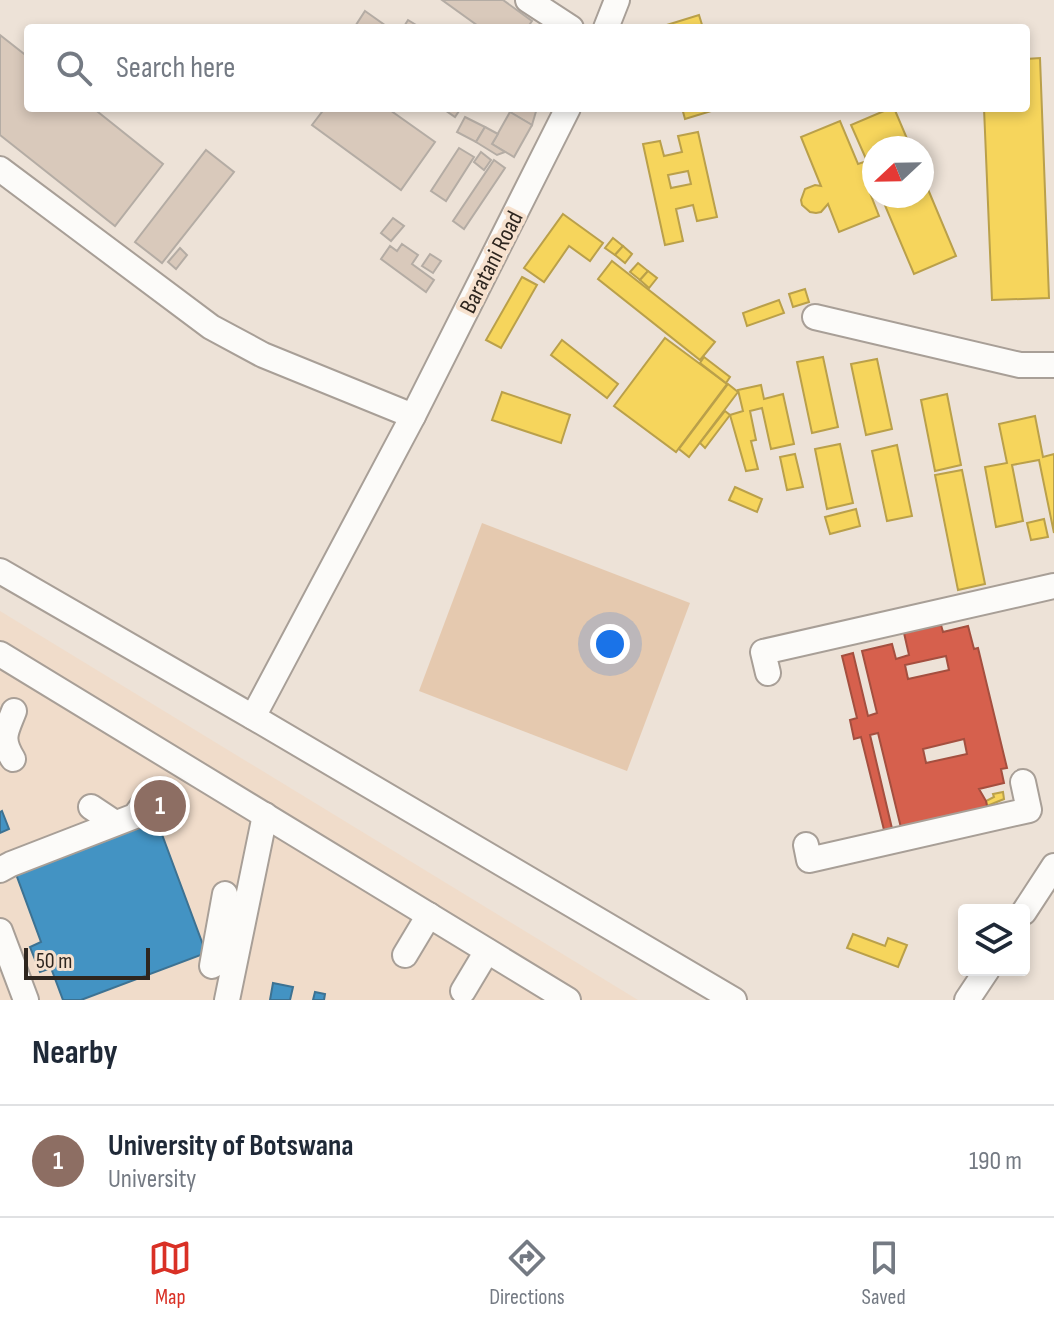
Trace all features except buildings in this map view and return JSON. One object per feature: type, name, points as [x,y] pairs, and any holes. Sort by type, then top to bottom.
[{"type":"street","points":[[528,0],[565,24]]},
{"type":"street","points":[[608,24],[617,0]]},
{"type":"street","name":"Baratani Road","points":[[253,717],[413,416],[566,112]]},
{"type":"street","points":[[0,169],[211,327],[263,355],[413,416]]},
{"type":"street","points":[[815,317],[1020,365],[1054,365]]},
{"type":"street","points":[[0,571],[734,1000]]},
{"type":"street","points":[[768,673],[763,652],[810,652],[984,611],[1054,586]]},
{"type":"street","points":[[0,654],[568,1000]]},
{"type":"street","points":[[13,759],[3,739],[14,711]]},
{"type":"street","points":[[806,845],[809,860],[853,842],[1029,810],[1023,782]]},
{"type":"street","points":[[0,870],[135,816],[151,794]]},
{"type":"street","points":[[91,807],[115,823]]},
{"type":"street","points":[[212,966],[228,891],[265,815]]},
{"type":"street","points":[[1029,904],[1054,866]]},
{"type":"street","points":[[227,1000],[228,891]]},
{"type":"street","points":[[405,955],[429,915]]},
{"type":"street","points":[[0,931],[26,1000]]},
{"type":"street","points":[[463,991],[487,951]]},
{"type":"street","points":[[967,1000],[983,976]]},
{"type":"shaded area","points":[[482,523],[690,603],[627,771],[419,691]]},
{"type":"shaded area","points":[[0,611],[638,1000],[0,1000]]},
{"type":"place","name":"University of Botswana","points":[[160,806]]}]
